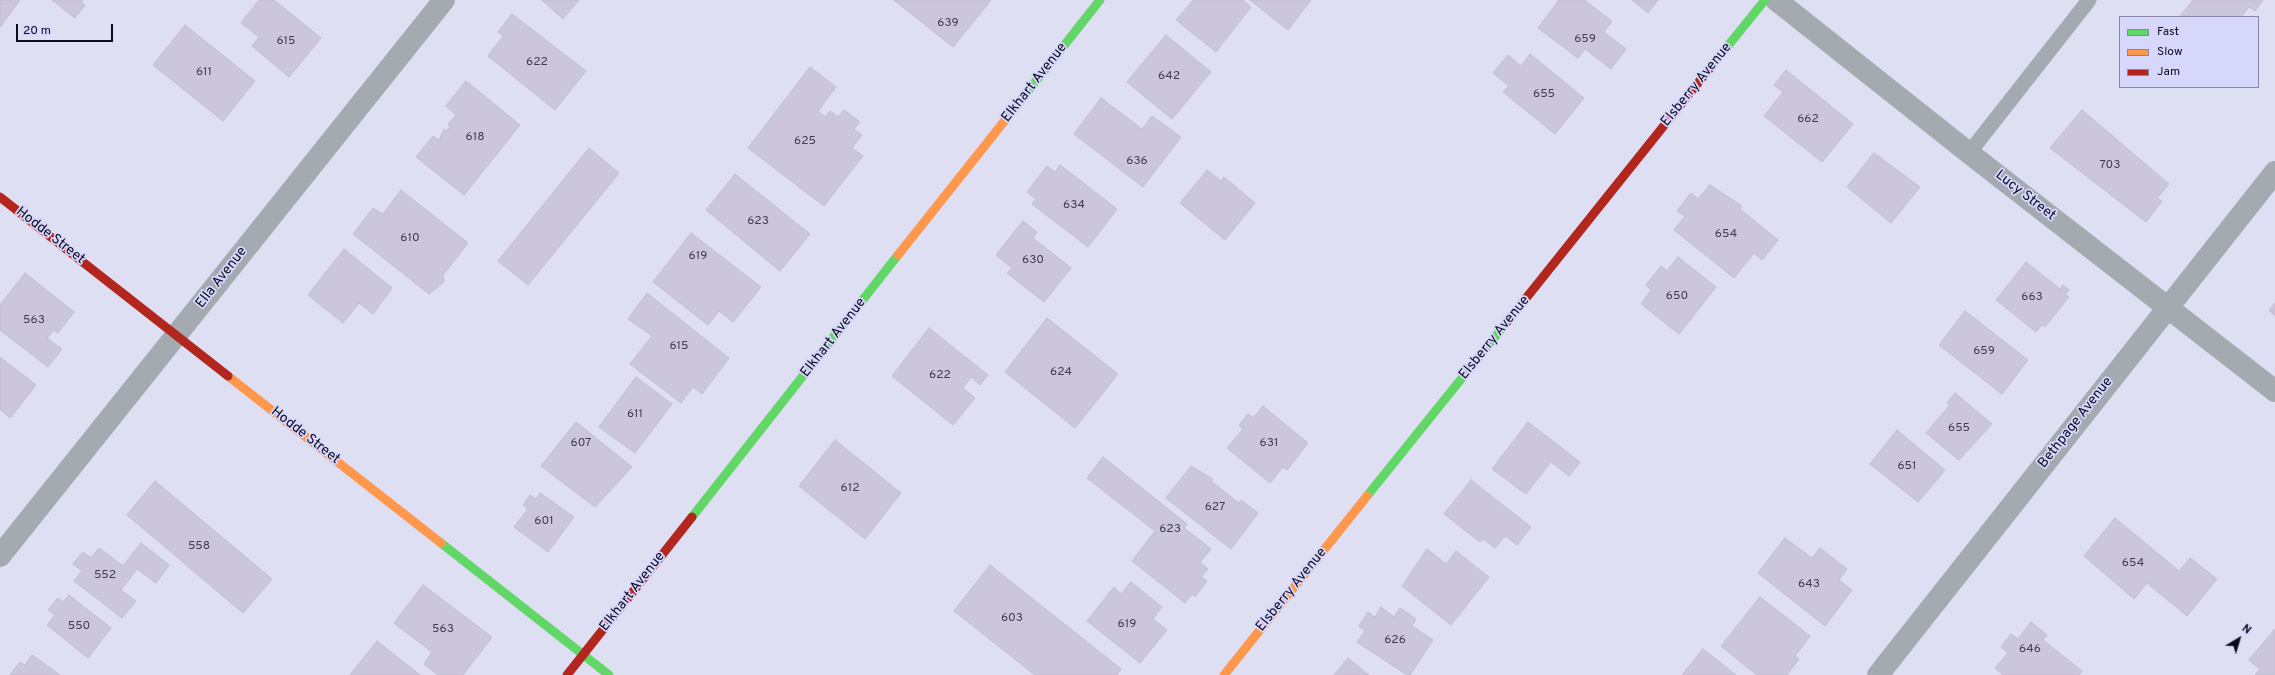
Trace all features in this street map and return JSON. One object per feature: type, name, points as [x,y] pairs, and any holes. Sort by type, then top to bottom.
[{"type":"street","name":"Ella Avenue","points":[[0,556],[444,0]]},
{"type":"street","name":"Elkhart Avenue","points":[[567,675],[1100,0]]},
{"type":"street","name":"Elsberry Avenue","points":[[1224,675],[1765,0]]},
{"type":"street","name":"Lucy Street","points":[[1776,0],[1969,153],[2275,391]]},
{"type":"street","name":"Bethpage Avenue","points":[[1878,675],[2275,172]]},
{"type":"street","name":"Hodde Street","points":[[0,197],[609,675]]},
{"type":"lane","points":[[1969,153],[2089,0]]},
{"type":"building","points":[[0,0],[20,0],[0,27]]},
{"type":"building","points":[[52,0],[83,0],[81,2],[85,5],[75,18]]},
{"type":"building","points":[[259,0],[274,0],[321,38],[289,77],[252,46],[259,37],[241,23]]},
{"type":"building","points":[[542,0],[579,0],[563,19]]},
{"type":"building","points":[[894,0],[991,0],[953,47]]},
{"type":"building","points":[[1193,0],[1243,0],[1251,7],[1216,52],[1176,20]]},
{"type":"building","points":[[1250,0],[1311,0],[1288,30]]},
{"type":"building","points":[[1559,0],[1584,0],[1612,21],[1604,32],[1626,49],[1611,69],[1585,49],[1578,58],[1538,28]]},
{"type":"building","points":[[1632,0],[1658,0],[1648,13]]},
{"type":"building","points":[[2193,0],[2263,0],[2255,11],[2249,7],[2242,16],[2180,16]]},
{"type":"building","points":[[512,14],[586,71],[555,110],[488,56],[503,36],[498,32]]},
{"type":"building","points":[[185,25],[255,81],[223,121],[153,65]]},
{"type":"building","points":[[1166,35],[1211,72],[1172,119],[1127,82]]},
{"type":"building","points":[[1530,54],[1584,98],[1555,134],[1503,92],[1509,86],[1493,73],[1508,55],[1521,66]]},
{"type":"building","points":[[810,67],[836,87],[818,111],[825,117],[830,111],[838,117],[844,110],[860,122],[854,129],[862,135],[852,148],[863,156],[824,206],[748,148]]},
{"type":"building","points":[[1786,70],[1853,124],[1822,162],[1764,116],[1783,92],[1774,85]]},
{"type":"building","points":[[466,81],[520,125],[464,195],[416,157],[433,136],[439,140],[444,129],[447,131],[450,126],[448,124],[456,115],[446,106]]},
{"type":"building","points":[[1101,98],[1142,129],[1152,116],[1181,137],[1143,187],[1074,134]]},
{"type":"building","points":[[2082,110],[2169,184],[2157,198],[2162,201],[2146,222],[2050,148]]},
{"type":"building","points":[[589,148],[619,173],[528,285],[498,261]]},
{"type":"building","points":[[1874,153],[1920,187],[1891,223],[1847,187]]},
{"type":"building","points":[[1060,165],[1117,209],[1088,247],[1032,204],[1036,199],[1027,192],[1047,166],[1055,172]]},
{"type":"building","points":[[1207,170],[1221,181],[1224,177],[1255,203],[1225,240],[1180,203]]},
{"type":"building","points":[[735,174],[810,234],[780,271],[706,210]]},
{"type":"building","points":[[1710,185],[1742,206],[1740,209],[1778,240],[1762,260],[1754,253],[1734,278],[1674,230],[1685,216],[1677,211],[1691,193],[1698,199]]},
{"type":"building","points":[[401,190],[468,243],[443,275],[444,282],[429,294],[353,234],[373,208],[383,214]]},
{"type":"building","points":[[1023,221],[1037,232],[1033,238],[1071,268],[1044,302],[1007,273],[1012,268],[996,255]]},
{"type":"building","points":[[691,233],[761,287],[733,322],[719,311],[708,325],[653,282]]},
{"type":"building","points":[[344,249],[392,288],[373,314],[359,303],[343,323],[308,295]]},
{"type":"building","points":[[1678,257],[1716,287],[1679,334],[1641,304],[1651,290],[1646,285],[1661,266],[1667,271]]},
{"type":"building","points":[[2026,262],[2060,289],[2063,285],[2069,290],[2065,294],[2069,297],[2045,327],[2042,325],[2036,332],[1996,300]]},
{"type":"building","points":[[25,273],[74,312],[58,333],[54,330],[47,338],[62,349],[48,367],[0,330],[0,305]]},
{"type":"building","points":[[647,293],[729,358],[702,394],[693,387],[681,403],[630,364],[652,336],[628,319]]},
{"type":"building","points":[[2275,303],[2275,316],[2269,310]]},
{"type":"building","points":[[1965,311],[2028,360],[2002,394],[1939,345]]},
{"type":"building","points":[[1047,318],[1118,374],[1075,428],[1005,372]]},
{"type":"building","points":[[929,328],[988,375],[980,385],[971,377],[963,388],[975,398],[953,425],[892,376]]},
{"type":"building","points":[[0,357],[36,385],[10,418],[0,409]]},
{"type":"building","points":[[636,377],[672,404],[635,453],[599,427]]},
{"type":"building","points":[[1955,393],[1992,424],[1959,460],[1926,433],[1950,405],[1947,403]]},
{"type":"building","points":[[1263,406],[1308,443],[1287,470],[1283,467],[1270,483],[1227,448],[1243,429],[1239,425],[1248,414],[1253,418]]},
{"type":"building","points":[[576,422],[632,467],[595,507],[541,466]]},
{"type":"building","points":[[1528,422],[1580,462],[1569,476],[1551,462],[1526,494],[1492,469]]},
{"type":"building","points":[[1897,430],[1945,470],[1918,502],[1870,464]]},
{"type":"building","points":[[835,440],[901,493],[865,539],[799,486]]},
{"type":"building","points":[[1103,457],[1187,524],[1184,528],[1211,549],[1200,562],[1208,569],[1201,577],[1207,581],[1195,597],[1192,594],[1185,603],[1132,561],[1155,531],[1087,478]]},
{"type":"building","points":[[1191,466],[1213,479],[1211,481],[1239,503],[1241,500],[1258,513],[1231,549],[1166,498]]},
{"type":"building","points":[[1471,480],[1531,527],[1517,545],[1505,536],[1495,548],[1483,539],[1480,542],[1444,514]]},
{"type":"building","points":[[155,481],[272,579],[243,613],[127,515]]},
{"type":"building","points":[[540,493],[574,517],[548,552],[514,527],[528,509],[523,505],[530,495],[536,499]]},
{"type":"building","points":[[2115,518],[2179,571],[2190,558],[2217,579],[2187,616],[2147,583],[2134,599],[2084,556]]},
{"type":"building","points":[[1785,538],[1812,558],[1820,548],[1847,569],[1839,580],[1852,590],[1825,626],[1758,573]]},
{"type":"building","points":[[141,543],[169,565],[156,583],[137,569],[121,590],[136,601],[122,618],[74,581],[82,571],[73,564],[83,552],[91,558],[99,548],[123,566]]},
{"type":"building","points":[[1427,549],[1446,564],[1456,551],[1489,577],[1451,625],[1402,586]]},
{"type":"building","points":[[990,565],[1121,669],[1117,675],[1035,675],[954,611]]},
{"type":"building","points":[[1131,582],[1162,607],[1153,619],[1167,630],[1140,663],[1087,621],[1114,587],[1121,594]]},
{"type":"building","points":[[423,585],[492,637],[463,675],[438,675],[424,664],[432,652],[394,623]]},
{"type":"building","points":[[69,595],[111,628],[88,658],[47,625],[55,615],[48,610],[58,598],[63,602]]},
{"type":"building","points":[[1760,597],[1810,636],[1795,656],[1799,659],[1787,675],[1757,675],[1721,646]]},
{"type":"building","points":[[1381,607],[1394,617],[1400,608],[1416,619],[1412,626],[1433,640],[1410,675],[1407,675],[1357,642],[1365,631],[1359,626],[1368,612],[1375,617]]},
{"type":"building","points":[[2031,622],[2047,635],[2043,640],[2082,671],[2079,675],[2003,675],[1995,668],[2008,653],[2001,647],[2011,634],[2018,639]]},
{"type":"building","points":[[2275,629],[2275,675],[2255,675],[2260,669],[2249,660]]},
{"type":"building","points":[[377,641],[420,675],[350,675]]},
{"type":"building","points":[[1703,649],[1736,675],[1682,675]]},
{"type":"building","points":[[32,655],[60,675],[10,675],[20,662],[25,665]]},
{"type":"building","points":[[1348,658],[1369,675],[1334,675]]},
{"type":"traffic: fast","points":[[1006,119],[1100,0]]},
{"type":"traffic: fast","points":[[1710,68],[1765,0]]},
{"type":"traffic: fast","points":[[692,517],[898,255]]},
{"type":"traffic: fast","points":[[1367,496],[1507,322]]},
{"type":"traffic: fast","points":[[441,543],[609,675]]},
{"type":"traffic: slow","points":[[898,255],[1006,119]]},
{"type":"traffic: slow","points":[[228,376],[441,543]]},
{"type":"traffic: slow","points":[[1224,675],[1367,496]]},
{"type":"traffic: jam","points":[[1507,322],[1710,68]]},
{"type":"traffic: jam","points":[[0,197],[228,376]]},
{"type":"traffic: jam","points":[[567,675],[692,517]]}]
